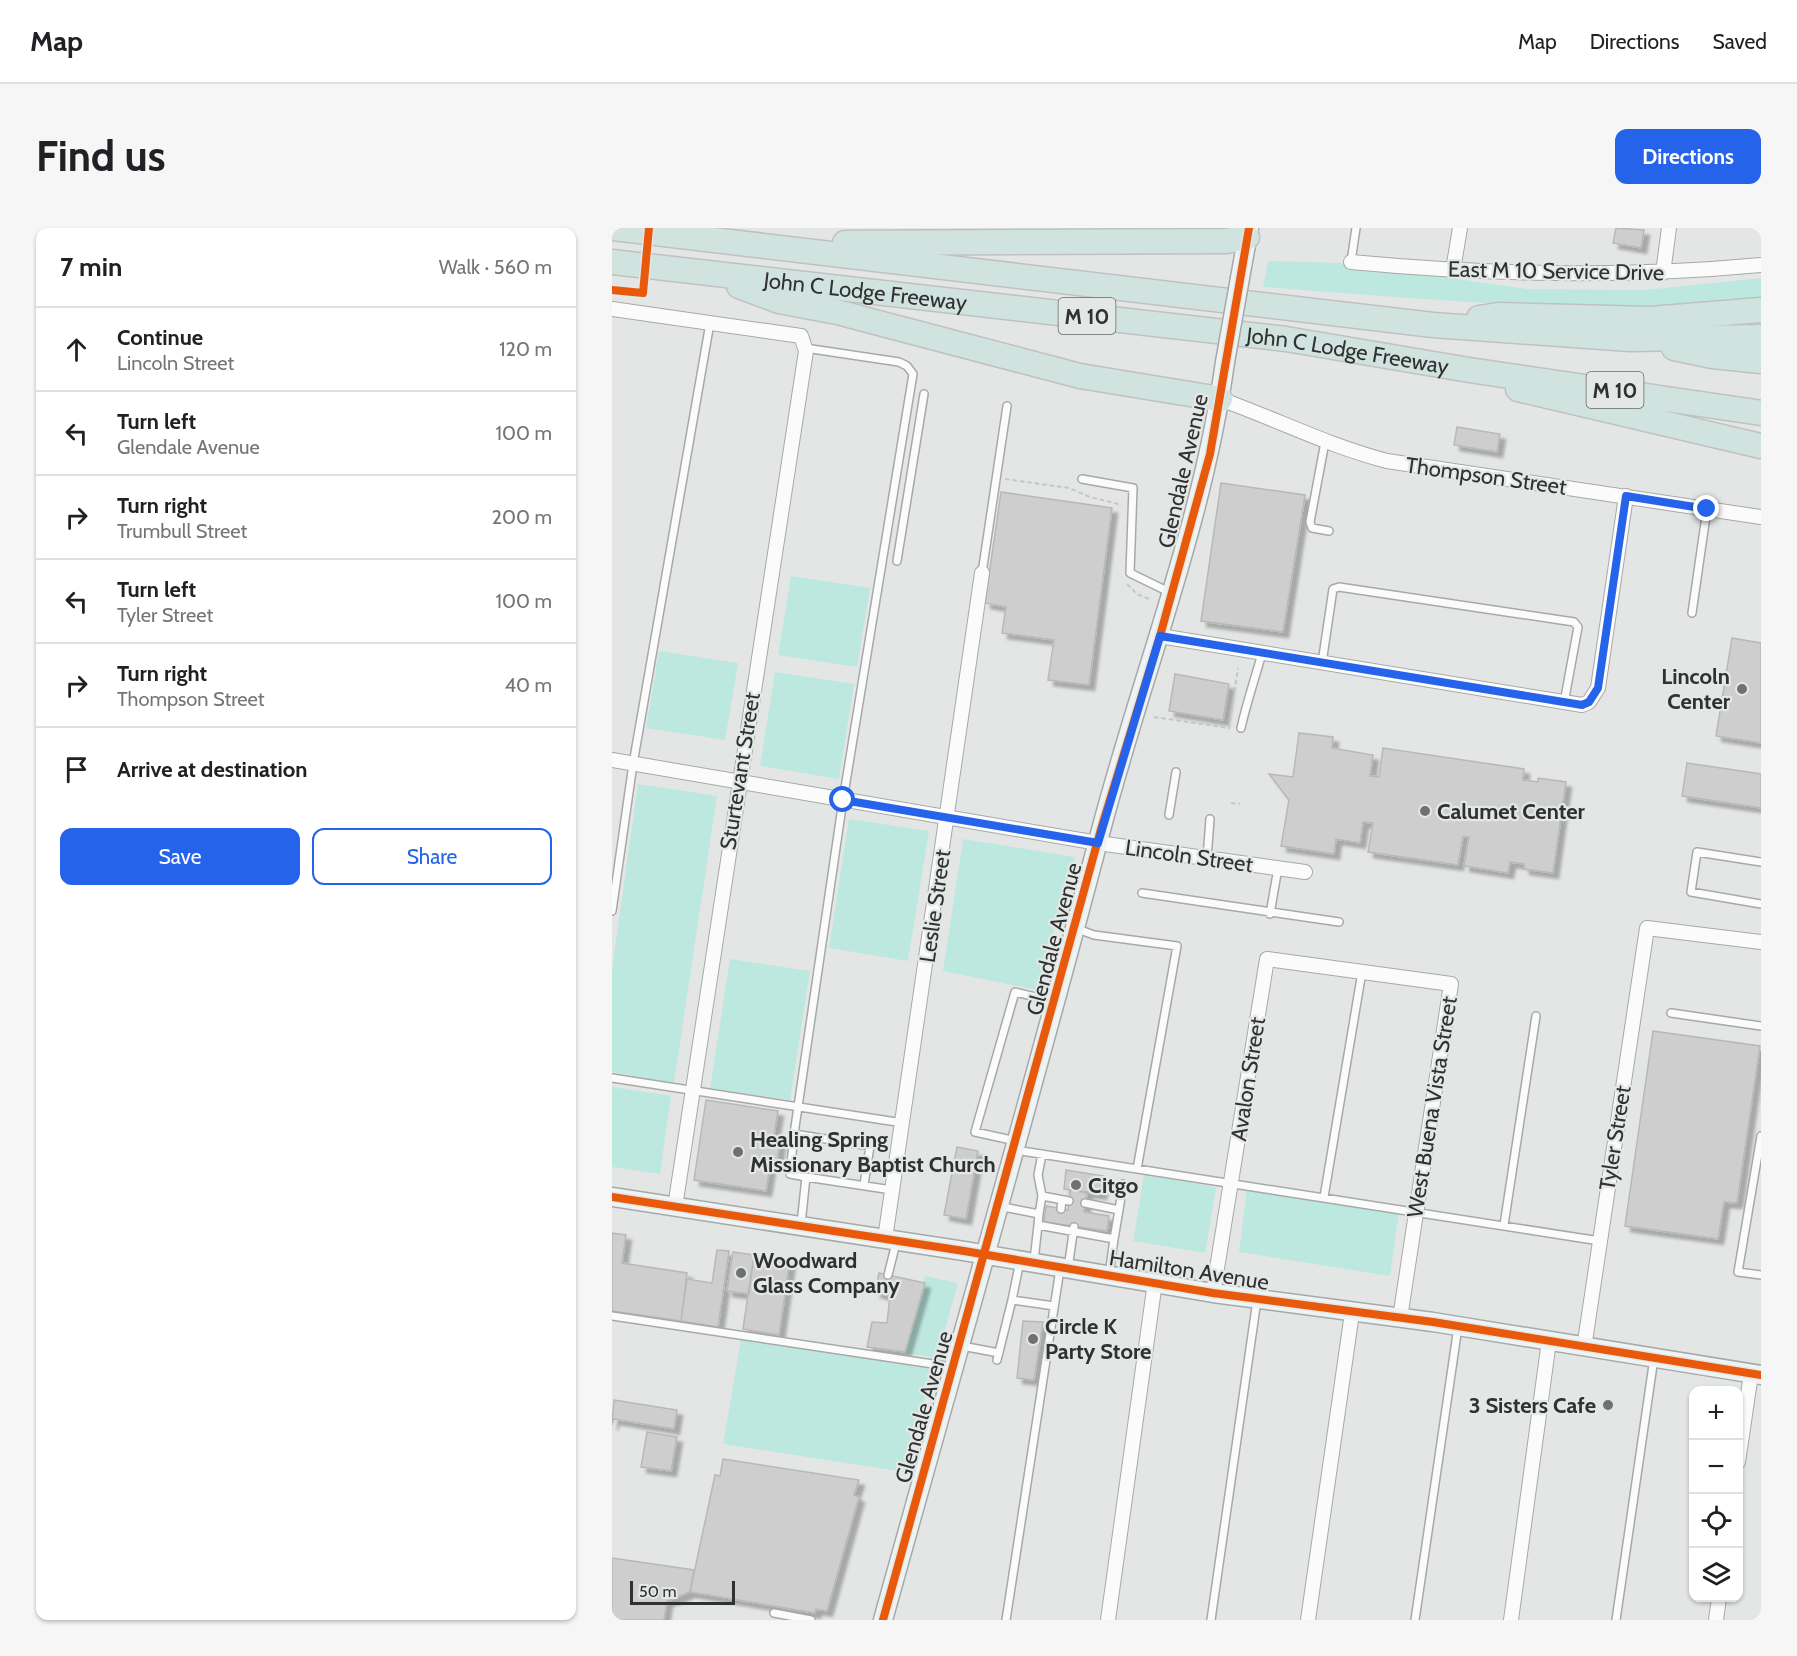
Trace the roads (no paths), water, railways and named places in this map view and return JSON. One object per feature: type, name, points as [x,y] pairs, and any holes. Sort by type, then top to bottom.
[{"type":"highway","name":"John C Lodge Freeway","points":[[612,228],[1433,325],[1630,339],[1761,337]]},
{"type":"highway","points":[[804,251],[840,243],[1227,241],[1248,233]]},
{"type":"highway","name":"John C Lodge Freeway","points":[[612,262],[1286,339],[1469,370],[1761,413]]},
{"type":"highway","points":[[703,273],[779,301],[837,312],[1080,376],[1220,399]]},
{"type":"highway","points":[[1433,325],[1498,315],[1650,320],[1761,310]]},
{"type":"highway","points":[[1630,339],[1712,356],[1761,361]]},
{"type":"highway","points":[[1469,370],[1525,392],[1761,446]]},
{"type":"street","points":[[1453,270],[1461,228]]},
{"type":"street","points":[[1663,273],[1668,228]]},
{"type":"street","name":"Glendale Avenue","points":[[883,1620],[1098,843],[1160,636],[1210,454],[1248,233]]},
{"type":"street","name":"East M 10 Service Drive","points":[[1351,262],[1453,270],[1609,275],[1761,265]]},
{"type":"street","points":[[612,309],[710,323],[803,342]]},
{"type":"street","name":"Sturtevant Street","points":[[675,1207],[803,342]]},
{"type":"street","name":"Thompson Street","points":[[1220,399],[1260,413],[1325,442],[1387,461],[1761,517]]},
{"type":"street","points":[[1160,636],[1582,705],[1589,702],[1598,688],[1626,496]]},
{"type":"street","name":"Leslie Street","points":[[891,1240],[892,1191],[982,573]]},
{"type":"street","name":"Lincoln Street","points":[[612,760],[1098,843],[1305,872]]},
{"type":"street","name":"Tyler Street","points":[[1584,1348],[1647,928],[1761,942]]},
{"type":"street","name":"Avalon Street","points":[[1213,1293],[1268,959],[1362,972]]},
{"type":"street","name":"West Buena Vista Street","points":[[1362,972],[1451,984],[1400,1318]]},
{"type":"street","name":"Hamilton Avenue","points":[[612,1197],[985,1254],[1257,1300],[1400,1318],[1584,1348],[1758,1371]]},
{"type":"street","points":[[1108,1620],[1155,1282]]},
{"type":"street","points":[[1308,1620],[1352,1313]]},
{"type":"street","points":[[1511,1620],[1549,1341]]},
{"type":"street","points":[[1743,1440],[1758,1371]]},
{"type":"street","points":[[1716,1620],[1718,1602]]},
{"type":"lane","points":[[1351,262],[1356,228]]},
{"type":"lane","points":[[612,911],[633,764],[710,323]]},
{"type":"lane","points":[[803,342],[899,362],[907,366],[913,374],[843,800],[790,1174],[892,1191]]},
{"type":"lane","points":[[897,561],[912,487],[924,393]]},
{"type":"lane","points":[[982,573],[1007,406]]},
{"type":"lane","points":[[1325,442],[1310,522],[1312,528],[1329,531]]},
{"type":"lane","points":[[1082,479],[1133,488],[1131,573],[1172,593]]},
{"type":"lane","points":[[895,484],[912,487]]},
{"type":"lane","points":[[1692,613],[1707,509]]},
{"type":"lane","points":[[1322,663],[1334,589],[1339,587],[1574,622],[1578,627],[1564,703]]},
{"type":"lane","points":[[1241,728],[1249,689],[1262,653]]},
{"type":"lane","points":[[1169,815],[1176,771]]},
{"type":"lane","points":[[1207,858],[1210,819]]},
{"type":"lane","points":[[1761,862],[1697,852],[1691,892],[1761,904]]},
{"type":"lane","points":[[1270,914],[1278,868]]},
{"type":"lane","points":[[1142,893],[1270,914],[1339,922]]},
{"type":"lane","points":[[1075,928],[1094,935],[1177,946],[1137,1169]]},
{"type":"lane","points":[[1324,1197],[1362,972]]},
{"type":"lane","points":[[1055,1001],[1015,992],[975,1132],[1042,1154],[1600,1240]]},
{"type":"lane","points":[[1671,1013],[1761,1026]]},
{"type":"lane","points":[[1504,1225],[1536,1016]]},
{"type":"lane","points":[[612,1078],[903,1123]]},
{"type":"lane","points":[[794,1134],[870,1146],[864,1185]]},
{"type":"lane","points":[[1761,1136],[1738,1272],[1761,1275]]},
{"type":"lane","points":[[959,1346],[998,1357],[1012,1300],[1038,1225],[1042,1196],[1038,1175],[1042,1154]]},
{"type":"lane","points":[[801,1226],[806,1177]]},
{"type":"lane","points":[[1109,1275],[1123,1184]]},
{"type":"lane","points":[[1042,1196],[1066,1200],[1061,1209]]},
{"type":"lane","points":[[1085,1203],[1119,1209]]},
{"type":"lane","points":[[1092,1213],[1094,1205]]},
{"type":"lane","points":[[998,1206],[1039,1214]]},
{"type":"lane","points":[[1038,1225],[1074,1229],[1114,1239]]},
{"type":"lane","points":[[1006,1620],[1054,1306],[1074,1229]]},
{"type":"lane","points":[[888,1275],[891,1240]]},
{"type":"lane","points":[[1012,1300],[1054,1306]]},
{"type":"lane","points":[[1211,1620],[1257,1300]]},
{"type":"lane","points":[[612,1316],[953,1368]]},
{"type":"lane","points":[[1415,1620],[1458,1327]]},
{"type":"lane","points":[[1616,1620],[1655,1358]]},
{"type":"lane","points":[[774,1612],[812,1620]]},
{"type":"place","name":"Lincoln Center","points":[[1742,689]]},
{"type":"place","name":"Calumet Center","points":[[1425,811]]},
{"type":"place","name":"Healing Spring Missionary Baptist Church","points":[[738,1152]]},
{"type":"place","name":"Citgo","points":[[1076,1185]]},
{"type":"place","name":"Woodward Glass Company","points":[[741,1273]]},
{"type":"place","name":"Circle K Party Store","points":[[1033,1339]]},
{"type":"place","name":"3 Sisters Cafe","points":[[1608,1405]]}]
